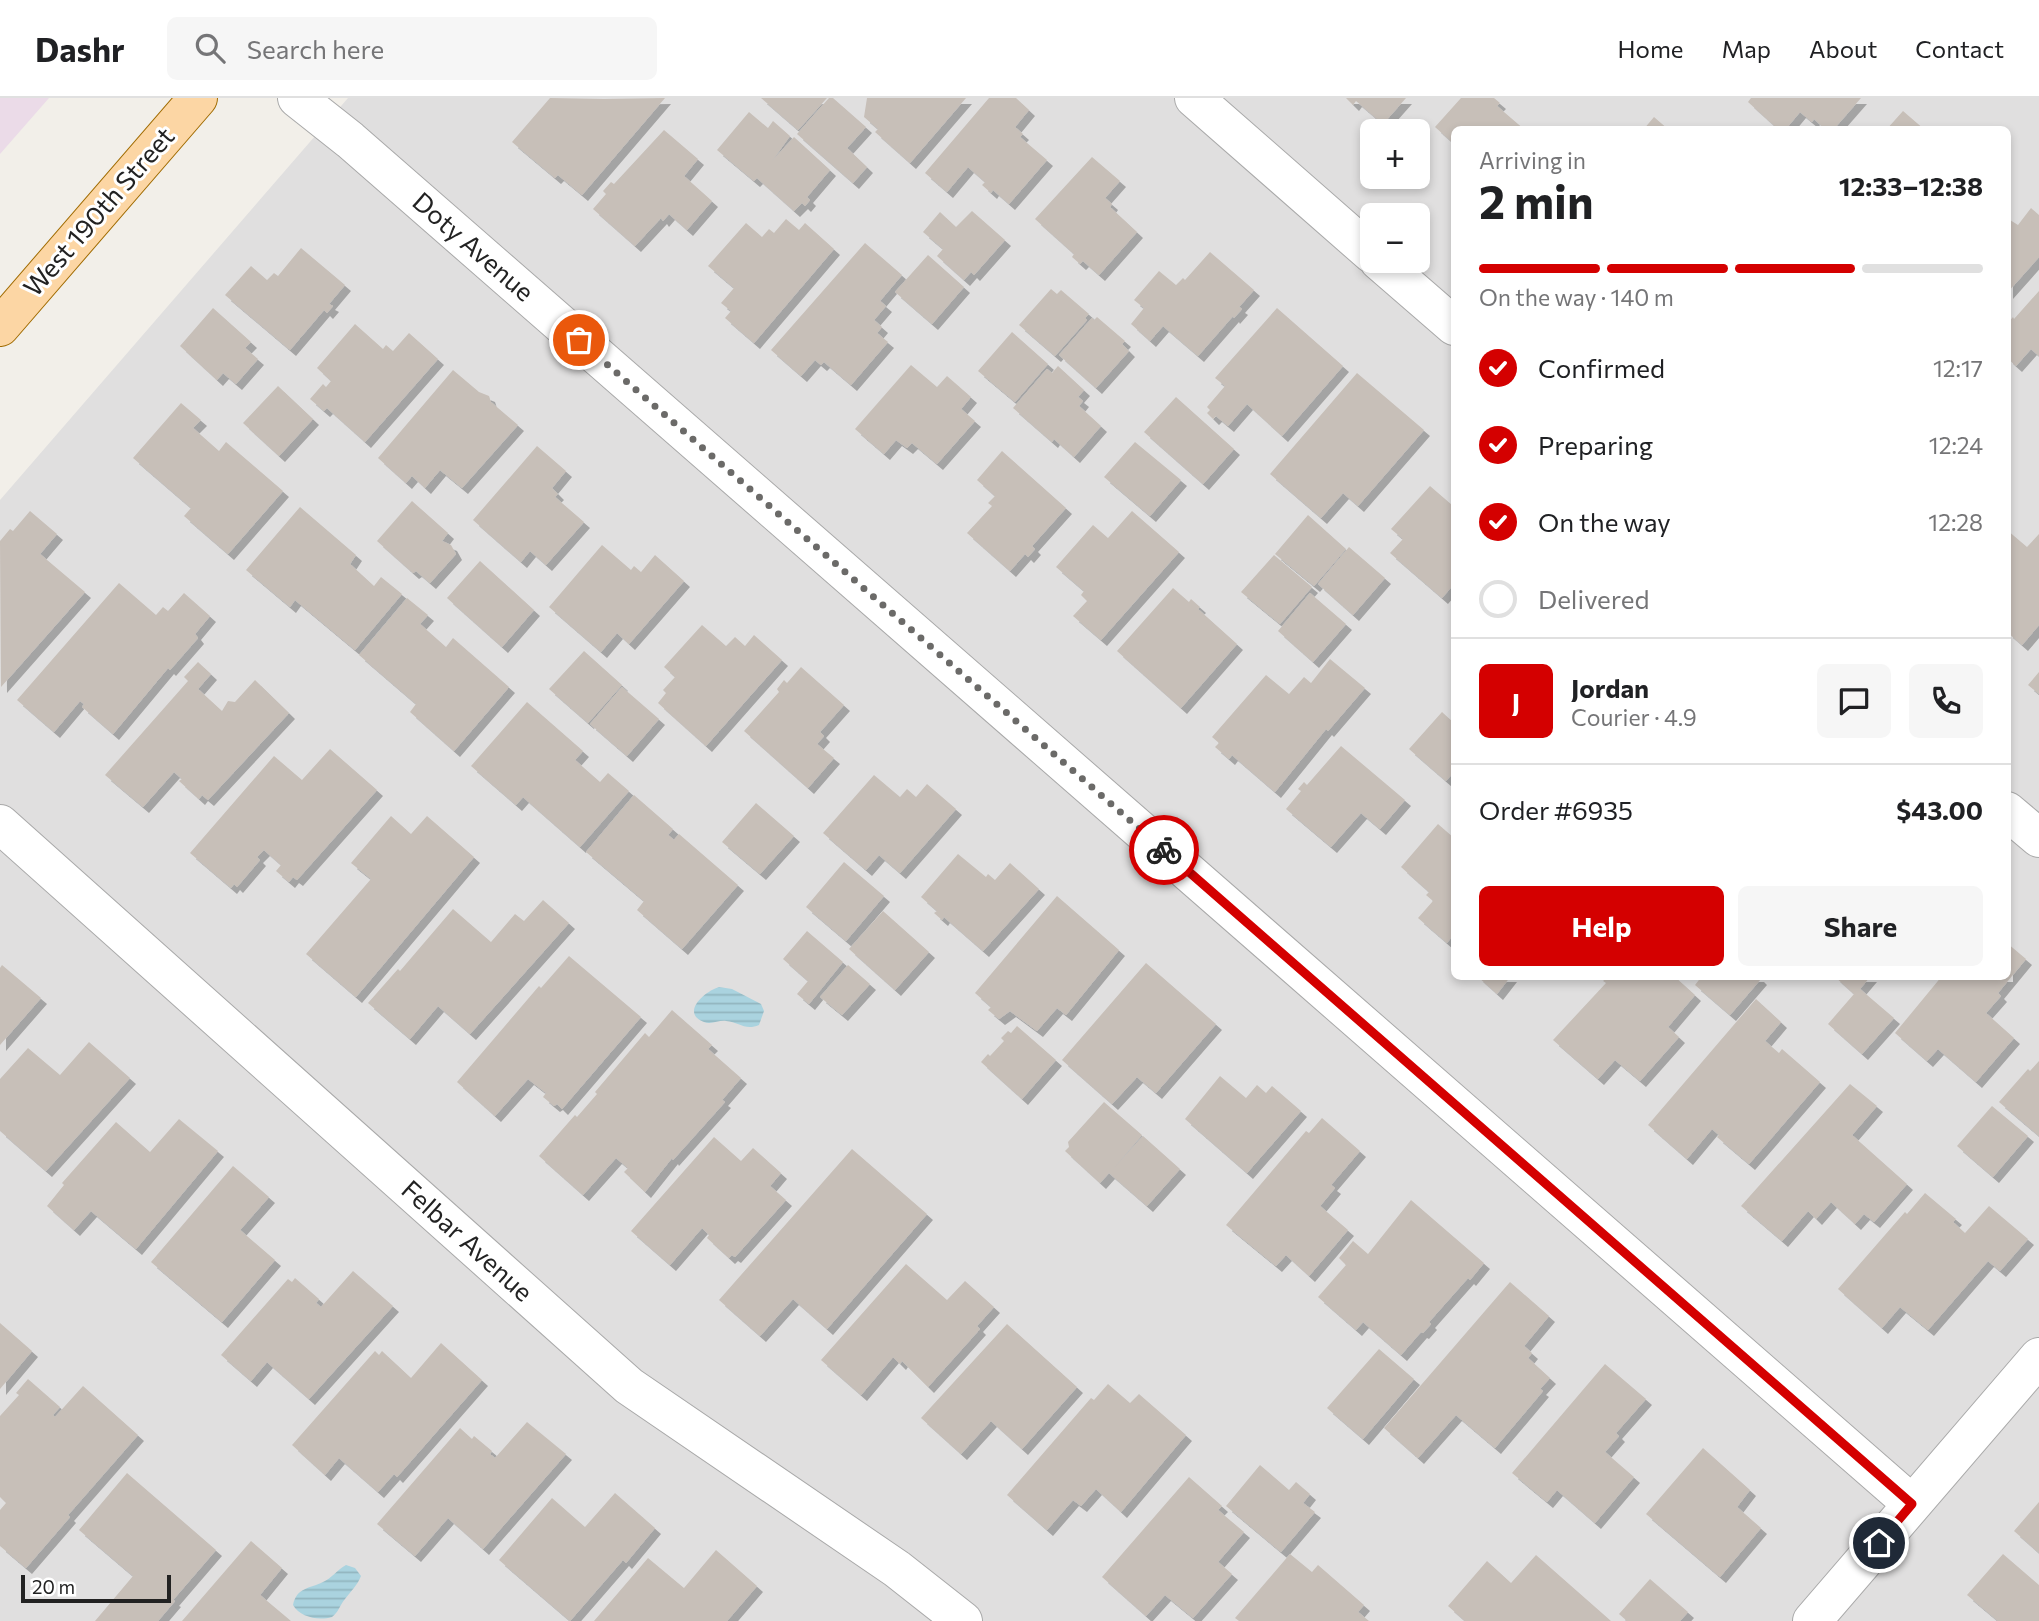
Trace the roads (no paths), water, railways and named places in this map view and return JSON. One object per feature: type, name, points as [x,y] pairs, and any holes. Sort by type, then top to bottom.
[{"type":"main road","name":"West 190th Street","points":[[0,327],[198,98]]},
{"type":"street","name":"Doty Avenue","points":[[296,98],[371,158],[1912,1504]]},
{"type":"street","points":[[1194,98],[1360,243]]},
{"type":"street","points":[[1394,273],[1451,323]]},
{"type":"street","points":[[2011,814],[2039,838]]},
{"type":"street","name":"Felbar Avenue","points":[[0,824],[629,1386],[897,1569],[963,1621]]},
{"type":"street","points":[[1812,1621],[2039,1357]]},
{"type":"water","points":[[719,987],[732,989],[761,1004],[764,1011],[759,1025],[746,1027],[723,1021],[707,1023],[697,1018],[694,1013],[697,1003],[707,993]]},
{"type":"water","points":[[346,1565],[355,1568],[361,1576],[332,1617],[315,1618],[296,1609],[293,1605],[297,1595],[304,1589],[326,1581]]}]
